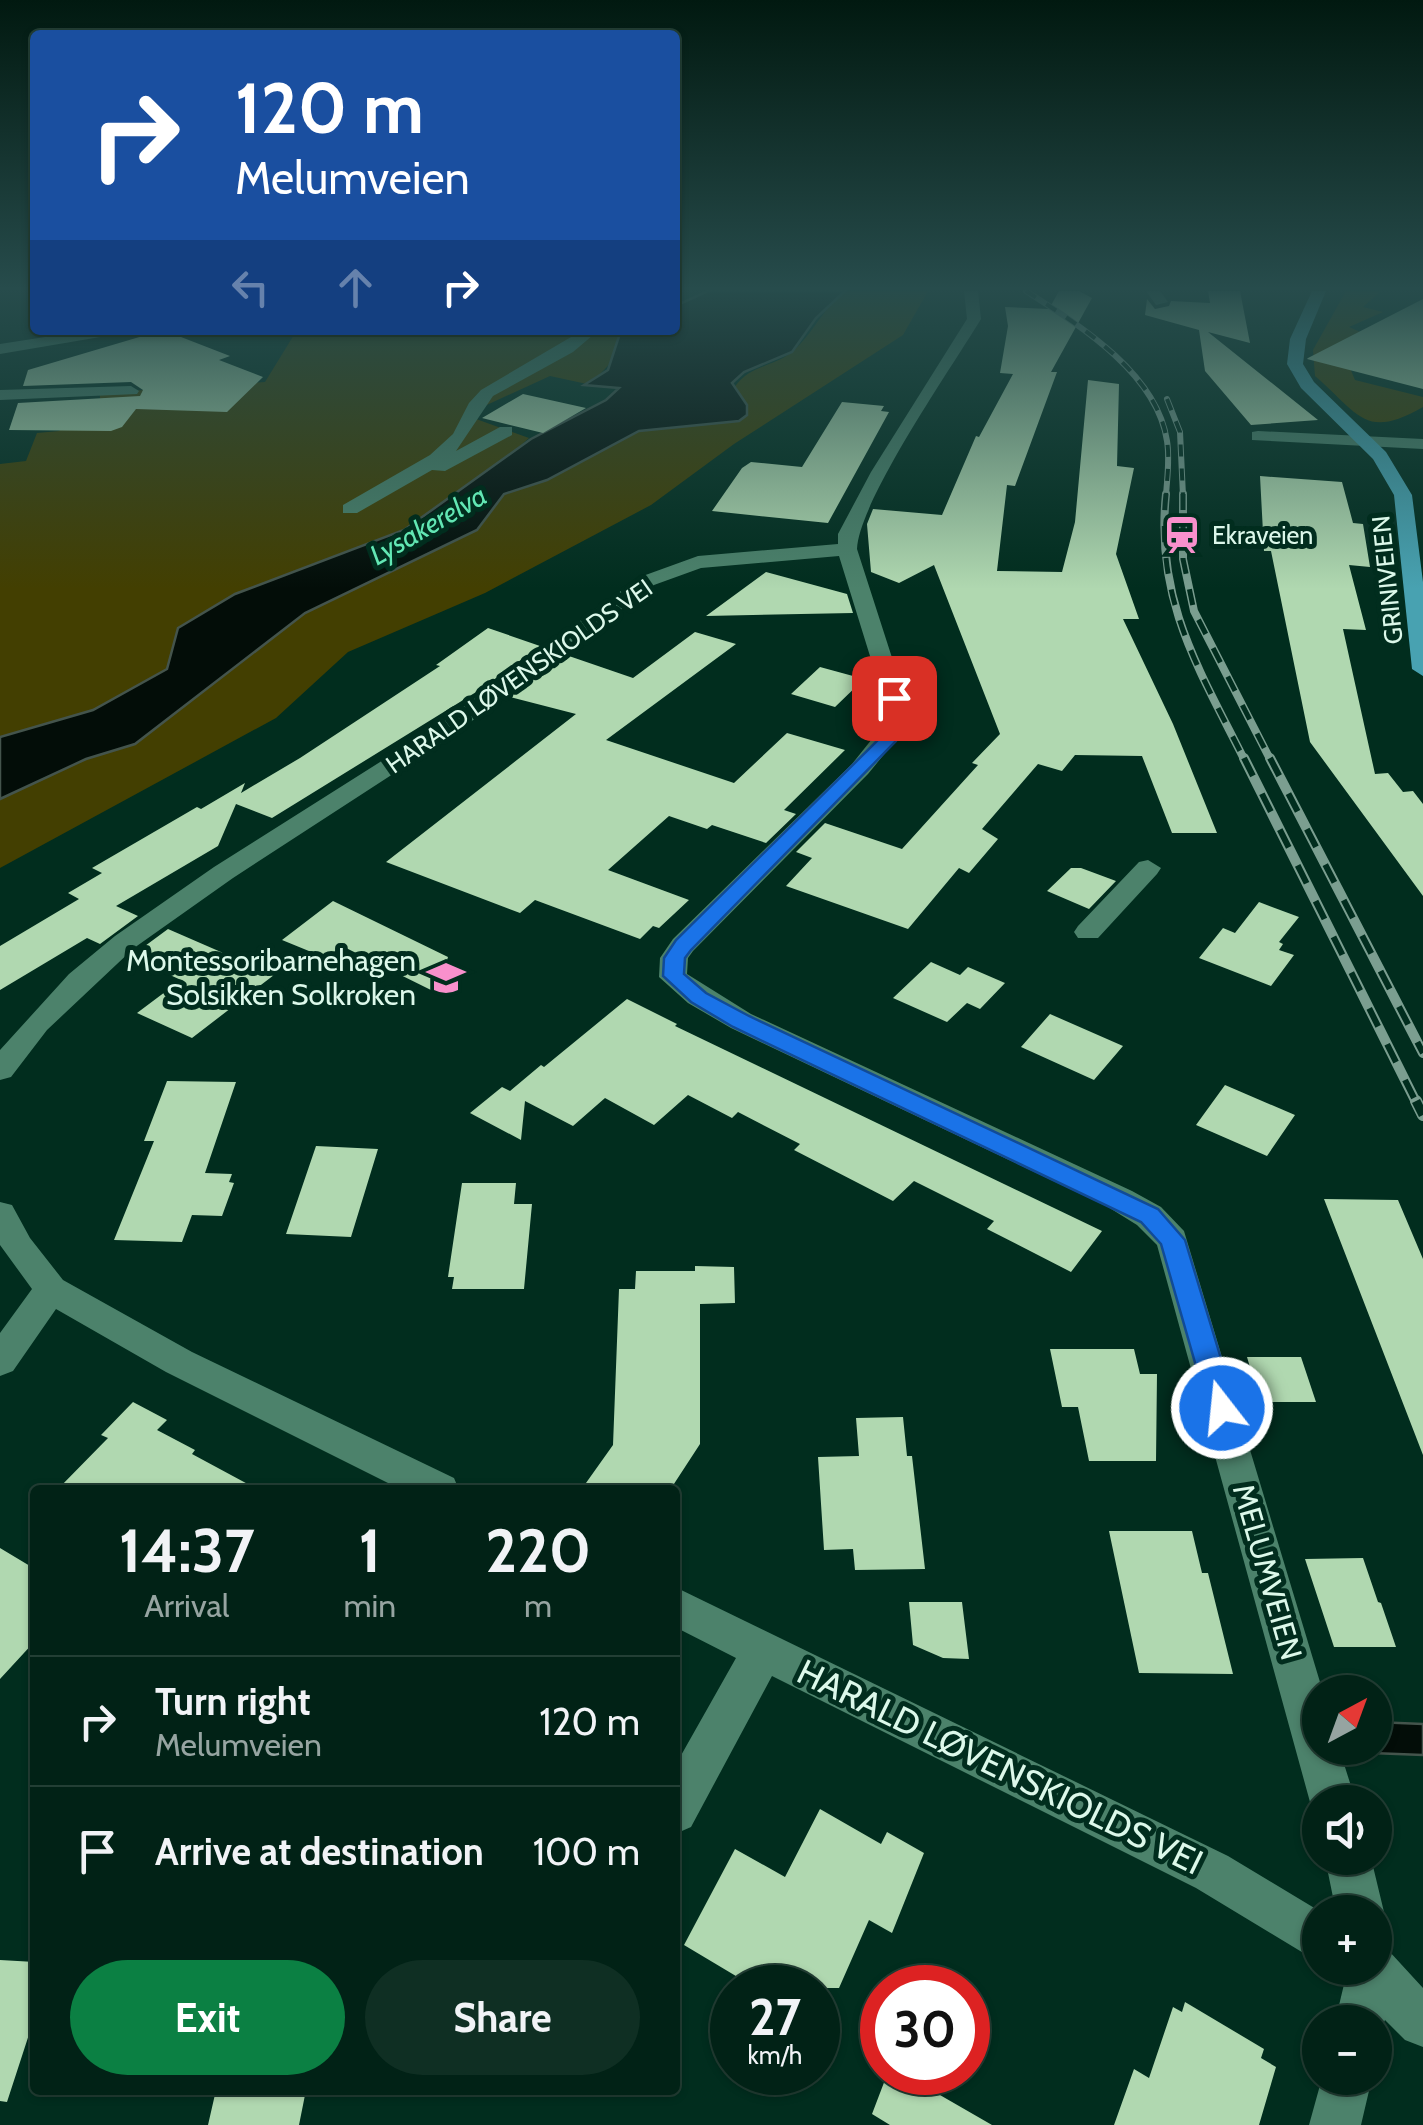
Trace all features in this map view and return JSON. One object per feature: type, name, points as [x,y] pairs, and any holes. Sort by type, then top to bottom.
[{"type":"main road","name":"GRINIVEIEN","points":[[1312,390],[1366,440],[1392,472],[1405,504],[1423,670]]},
{"type":"street","points":[[350,508],[420,468],[460,436],[473,404],[492,390]]},
{"type":"street","points":[[847,549],[848,534],[880,472],[931,390]]},
{"type":"street","points":[[0,395],[130,392]]},
{"type":"street","points":[[420,468],[444,466],[506,431]]},
{"type":"street","points":[[1258,436],[1366,440],[1414,437]]},
{"type":"street","name":"HARALD LØVENSKIOLDS VEI","points":[[0,1070],[30,1026],[134,932],[381,774],[647,580],[698,562],[847,549]]},
{"type":"street","name":"MELUMVEIEN","points":[[847,549],[894,698],[896,725],[860,769],[683,945],[674,958],[673,976],[698,998],[741,1022],[1120,1199],[1165,1228],[1201,1334],[1328,1785]]},
{"type":"street","points":[[1088,932],[1148,868]]},
{"type":"street","points":[[0,1214],[50,1289],[179,1362],[430,1485]]},
{"type":"street","points":[[0,1361],[50,1289]]},
{"type":"street","name":"HARALD LØVENSKIOLDS VEI","points":[[680,1608],[1212,1872],[1302,1927]]},
{"type":"street","points":[[680,1802],[764,1649]]},
{"type":"street","points":[[1386,1985],[1423,2022]]},
{"type":"street","points":[[1335,2125],[1343,2095]]},
{"type":"shaded area","points":[[519,390],[465,415],[529,438],[513,452],[598,428],[747,414],[735,390],[817,390],[734,444],[651,505],[485,593],[348,652],[276,718],[0,868],[0,464],[26,461],[37,433],[59,431],[82,407],[100,399],[100,393]]},
{"type":"shaded area","points":[[1330,390],[1396,390],[1423,397],[1423,407],[1388,422],[1375,422],[1354,412]]},
{"type":"water","name":"Lysakerelva","points":[[617,390],[737,390],[747,405],[747,415],[739,421],[639,431],[547,480],[504,494],[477,530],[305,613],[135,744],[86,759],[0,799],[0,737],[93,710],[167,669],[178,628],[235,594],[404,530],[531,439],[606,400]]},
{"type":"water","points":[[1392,1723],[1423,1724],[1423,1755],[1392,1754]]},
{"type":"building","points":[[143,390],[249,390],[227,412],[136,409],[122,427],[111,431],[9,430],[18,403],[140,396]]},
{"type":"building","points":[[1004,390],[1050,390],[1015,486],[1007,485],[997,571],[1062,572],[1075,522],[1087,390],[1119,390],[1117,466],[1134,468],[1116,554],[1139,619],[1123,619],[1173,724],[1217,833],[1172,833],[1142,756],[1075,755],[1062,771],[1038,764],[982,829],[998,839],[969,873],[959,868],[908,929],[786,886],[812,858],[796,852],[825,823],[902,849],[978,765],[972,763],[1000,734],[934,565],[899,583],[871,572],[867,524],[873,509],[942,515],[976,436],[979,437]]},
{"type":"building","points":[[1221,390],[1281,390],[1318,420],[1251,425]]},
{"type":"building","points":[[523,394],[586,408],[543,433],[482,418]]},
{"type":"building","points":[[842,402],[884,406],[881,411],[889,412],[828,523],[712,511],[742,468],[751,462],[802,467]]},
{"type":"building","points":[[1260,476],[1342,482],[1353,523],[1363,524],[1370,567],[1349,565],[1366,630],[1343,629],[1375,774],[1388,773],[1403,792],[1413,791],[1423,804],[1423,896],[1310,742],[1271,551],[1264,551]]},
{"type":"building","points":[[766,572],[847,594],[853,613],[706,616]]},
{"type":"building","points":[[488,628],[540,646],[481,689],[272,818],[236,804],[218,846],[116,906],[138,916],[100,944],[87,938],[0,990],[0,946],[79,899],[68,893],[102,873],[92,868],[197,807],[201,809],[245,783],[241,793],[300,758],[440,666],[436,665]]},
{"type":"building","points":[[695,632],[736,644],[606,740],[734,783],[787,733],[845,750],[784,810],[796,814],[766,843],[669,816],[608,870],[689,900],[659,928],[653,926],[640,939],[535,900],[520,913],[386,862],[576,714],[510,697],[566,655],[633,678]]},
{"type":"building","points":[[820,667],[864,679],[835,707],[791,694]]},
{"type":"building","points":[[1071,868],[1116,881],[1089,909],[1047,891]]},
{"type":"building","points":[[333,901],[448,957],[437,993],[342,946],[326,958],[282,940]]},
{"type":"building","points":[[1259,902],[1299,917],[1279,942],[1283,944],[1279,950],[1294,955],[1271,986],[1199,958],[1223,928],[1235,933]]},
{"type":"building","points":[[168,929],[274,975],[192,1038],[137,1013],[181,980],[130,957]]},
{"type":"building","points":[[931,962],[960,975],[968,967],[1005,983],[980,1009],[967,1003],[947,1022],[893,998]]},
{"type":"building","points":[[627,999],[675,1026],[1102,1231],[1071,1272],[987,1229],[994,1221],[914,1181],[893,1201],[794,1150],[800,1144],[738,1112],[732,1118],[688,1095],[654,1125],[605,1098],[573,1126],[525,1101],[521,1140],[470,1113],[502,1087],[510,1091],[541,1065],[544,1067]]},
{"type":"building","points":[[1050,1014],[1123,1046],[1094,1080],[1021,1047]]},
{"type":"building","points":[[167,1081],[236,1082],[205,1173],[232,1174],[229,1182],[234,1183],[222,1216],[192,1215],[182,1242],[114,1240],[154,1141],[144,1141]]},
{"type":"building","points":[[1225,1085],[1295,1115],[1267,1156],[1196,1125]]},
{"type":"building","points":[[316,1146],[378,1149],[351,1237],[286,1234]]},
{"type":"building","points":[[462,1183],[516,1183],[514,1204],[532,1204],[524,1289],[452,1289],[454,1277],[448,1277]]},
{"type":"building","points":[[1324,1199],[1398,1200],[1423,1259],[1423,1455]]},
{"type":"building","points":[[695,1266],[734,1267],[735,1303],[700,1304],[700,1444],[673,1485],[585,1485],[613,1445],[619,1289],[635,1289],[636,1271],[695,1271]]},
{"type":"building","points":[[1050,1349],[1134,1349],[1140,1374],[1157,1374],[1156,1461],[1089,1461],[1078,1407],[1062,1407]]},
{"type":"building","points":[[1247,1357],[1301,1357],[1316,1402],[1260,1402]]},
{"type":"building","points":[[133,1402],[167,1420],[157,1430],[250,1485],[62,1485],[108,1438],[101,1435]]},
{"type":"building","points":[[903,1417],[907,1456],[912,1456],[925,1569],[855,1570],[853,1549],[824,1550],[818,1457],[859,1456],[856,1418]]},
{"type":"building","points":[[1109,1531],[1192,1531],[1202,1573],[1208,1573],[1233,1674],[1139,1673]]},
{"type":"building","points":[[0,1548],[30,1566],[30,1646],[0,1679]]},
{"type":"building","points":[[1363,1558],[1396,1647],[1334,1647],[1305,1559]]},
{"type":"building","points":[[909,1602],[962,1602],[969,1659],[943,1658],[913,1645]]},
{"type":"building","points":[[820,1809],[881,1844],[887,1832],[924,1853],[892,1933],[869,1920],[840,1986],[840,1965],[717,1965],[684,1945],[735,1849],[785,1877]]},
{"type":"building","points":[[0,1960],[30,1962],[30,2031],[7,2102],[0,2101]]},
{"type":"building","points":[[1185,2002],[1264,2049],[1261,2058],[1276,2067],[1259,2125],[1114,2125],[1134,2069],[1149,2078],[1173,2007],[1182,2012]]},
{"type":"building","points":[[215,2095],[305,2095],[299,2125],[208,2125]]},
{"type":"building","points":[[879,2095],[940,2095],[992,2125],[890,2125],[872,2114]]},
{"type":"railway","points":[[1145,390],[1160,416],[1167,441],[1166,496]]},
{"type":"railway","points":[[1167,399],[1180,432],[1183,496]]},
{"type":"railway","points":[[1166,494],[1164,532],[1174,601],[1197,664],[1245,761]]},
{"type":"railway","points":[[1183,496],[1183,559],[1194,611],[1271,761]]},
{"type":"railway","points":[[1244,758],[1417,1104]]},
{"type":"railway","points":[[1270,758],[1423,1053]]},
{"type":"railway","points":[[1416,1101],[1423,1115]]},
{"type":"place","name":"Ekraveien","points":[[1182,535]]},
{"type":"place","name":"Montessoribarnehagen Solsikken Solkroken","points":[[446,978]]},
{"type":"route","points":[[894,698],[896,725],[890,737],[683,945],[674,958],[673,976],[698,998],[741,1022],[1016,1149],[1150,1216],[1172,1240],[1222,1408]]}]
